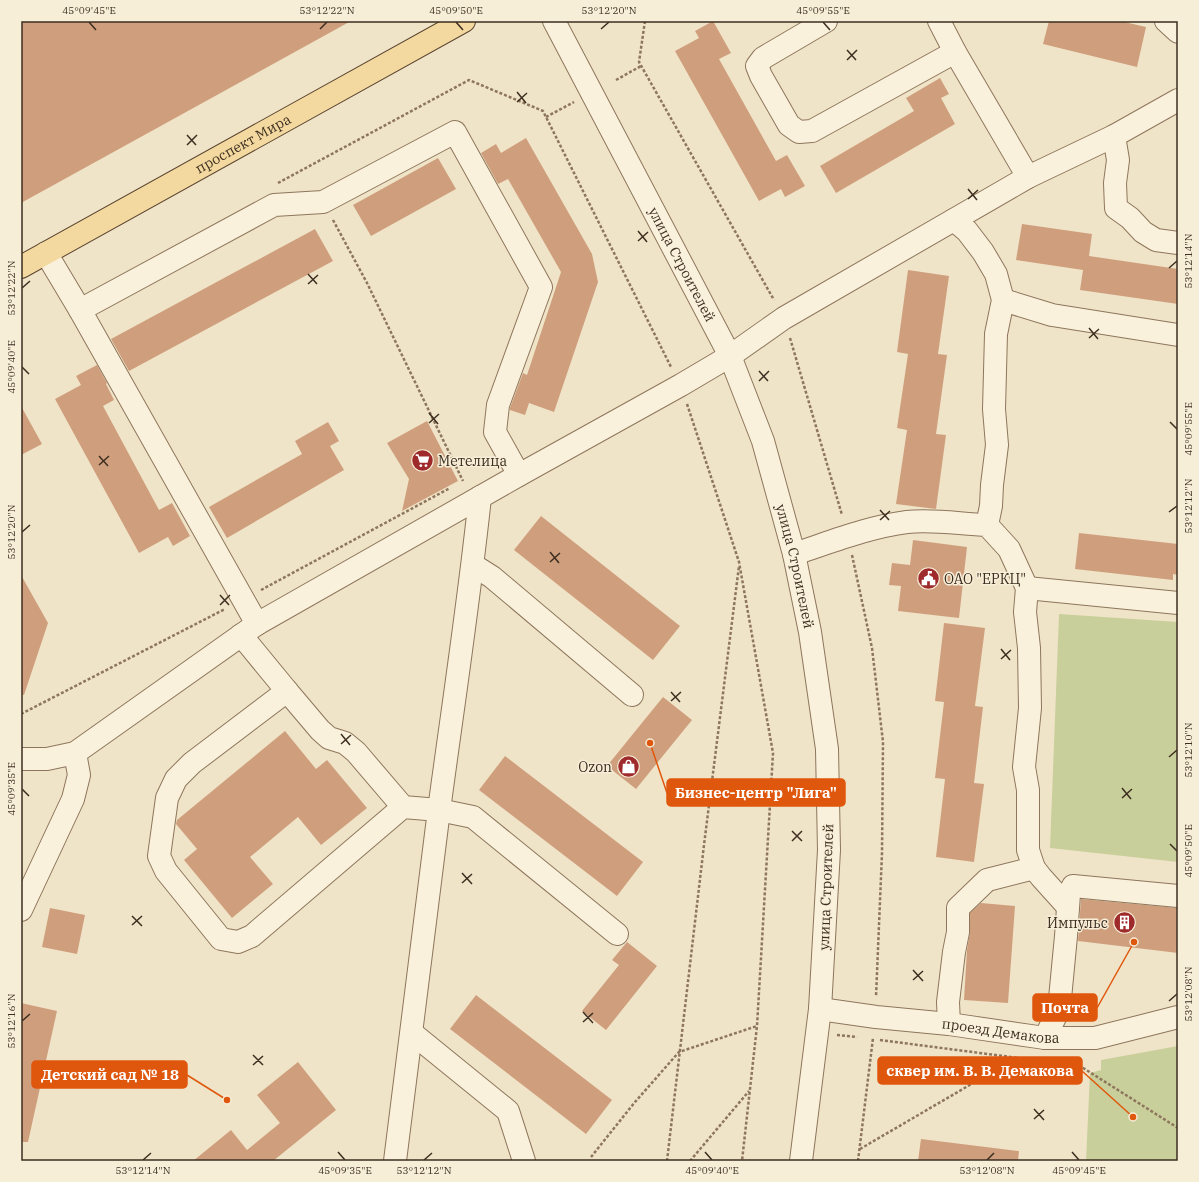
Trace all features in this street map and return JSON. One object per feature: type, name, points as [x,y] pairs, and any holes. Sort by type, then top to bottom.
[{"type":"main road","name":"проспект Мира","points":[[21,267],[464,21]]},
{"type":"street","name":"улица Строителей","points":[[554,21],[730,356],[763,441],[794,554],[810,632],[827,749],[829,850],[820,1009],[802,1161]]},
{"type":"street","points":[[826,21],[763,58],[757,66],[761,76],[789,125],[799,132],[812,130],[955,52]]},
{"type":"street","points":[[939,21],[955,52],[1028,177]]},
{"type":"street","points":[[1166,21],[1178,32]]},
{"type":"street","points":[[21,759],[48,759],[75,753],[249,629],[480,497],[681,385],[730,356],[784,318],[1028,177],[1114,136],[1178,100]]},
{"type":"street","points":[[80,310],[274,205],[323,202],[455,132],[541,288],[498,405],[495,432],[519,475]]},
{"type":"street","points":[[1114,136],[1118,160],[1115,183],[1116,208],[1130,218],[1143,232],[1156,240],[1178,242]]},
{"type":"street","points":[[954,220],[967,231],[983,252],[996,274],[1003,300],[996,334],[994,409],[997,445],[991,506],[987,525]]},
{"type":"street","points":[[46,253],[80,310],[244,600],[249,629],[287,692],[320,730],[329,738],[345,744],[356,752],[403,807],[439,810],[473,817],[617,934]]},
{"type":"street","points":[[1003,300],[1052,314],[1178,335]]},
{"type":"street","points":[[395,1161],[439,810],[473,565],[480,497]]},
{"type":"street","points":[[794,554],[881,526],[908,522],[940,521],[987,525],[1009,549],[1027,588],[1025,612],[1029,648],[1030,708],[1024,767],[1028,790],[1028,850],[1034,868],[1068,907]]},
{"type":"street","points":[[473,565],[492,576],[632,695]]},
{"type":"street","points":[[1027,588],[1178,603]]},
{"type":"street","points":[[287,692],[192,763],[176,779],[167,798],[159,856],[166,871],[221,939],[238,942],[252,936],[403,807]]},
{"type":"street","points":[[21,910],[29,878],[73,799],[78,775],[75,753]]},
{"type":"street","points":[[949,1024],[948,1002],[958,932],[958,908],[987,880],[1034,868]]},
{"type":"street","points":[[1046,1038],[1059,1009],[1069,894],[1073,886],[1178,896]]},
{"type":"street","name":"проезд Демакова","points":[[820,1009],[876,1017],[949,1024],[1046,1038],[1095,1038],[1178,1017]]},
{"type":"street","points":[[412,1033],[508,1111],[524,1161]]},
{"type":"path","points":[[616,80],[641,66]]},
{"type":"path","points":[[274,186],[469,80],[543,111],[681,385],[739,562],[773,753],[757,1026],[742,1161]]},
{"type":"path","points":[[546,117],[575,101]]},
{"type":"path","points":[[21,714],[244,600],[463,481],[366,283],[323,202]]},
{"type":"path","points":[[667,1161],[739,562]]},
{"type":"path","points":[[590,1157],[635,1102],[679,1052],[757,1026]]},
{"type":"path","points":[[832,1034],[859,1038]]},
{"type":"path","points":[[866,1039],[1080,1066],[1178,1128]]},
{"type":"path","points":[[860,1149],[1016,1058]]},
{"type":"path","points":[[690,1161],[750,1090]]},
{"type":"green space","points":[[1059,614],[1178,622],[1178,862],[1050,848]]},
{"type":"green space","points":[[1178,1046],[1178,1161],[1086,1161],[1090,1073],[1101,1070],[1101,1060]]},
{"type":"building","points":[[21,21],[351,21],[21,203]]},
{"type":"building","points":[[713,21],[731,53],[719,59],[776,161],[787,155],[805,186],[785,197],[781,189],[759,201],[675,51],[699,38],[695,31]]},
{"type":"building","points":[[1049,21],[1120,21],[1146,27],[1137,67],[1043,44]]},
{"type":"building","points":[[940,78],[949,94],[941,98],[955,124],[836,193],[820,166],[914,111],[906,98]]},
{"type":"building","points":[[526,138],[592,254],[598,282],[554,412],[529,403],[525,415],[510,410],[510,408],[523,373],[527,375],[561,272],[508,179],[498,184],[481,153],[496,144],[501,153]]},
{"type":"building","points":[[438,158],[456,189],[371,236],[353,205]]},
{"type":"building","points":[[1022,224],[1092,234],[1089,256],[1178,269],[1178,304],[1080,290],[1083,270],[1016,260]]},
{"type":"building","points":[[315,229],[333,261],[129,371],[111,339]]},
{"type":"building","points":[[908,270],[949,276],[938,354],[947,355],[936,434],[946,435],[936,509],[896,504],[907,430],[897,428],[908,354],[897,352]]},
{"type":"building","points":[[97,365],[114,400],[103,406],[159,510],[172,503],[190,536],[173,546],[168,537],[139,553],[55,399],[81,385],[76,376]]},
{"type":"building","points":[[21,406],[42,444],[21,455]]},
{"type":"building","name":"Метелица","points":[[427,421],[458,481],[402,511],[409,479],[387,443]]},
{"type":"building","points":[[328,422],[339,441],[330,446],[344,470],[227,538],[209,507],[302,454],[295,441]]},
{"type":"building","points":[[541,516],[680,626],[653,660],[514,550]]},
{"type":"building","points":[[1079,533],[1178,544],[1178,575],[1173,574],[1173,580],[1075,569]]},
{"type":"building","points":[[913,540],[967,547],[959,618],[898,611],[901,586],[889,585],[892,563],[910,565]]},
{"type":"building","points":[[21,575],[48,623],[24,695],[21,694]]},
{"type":"building","points":[[944,623],[985,628],[975,706],[983,707],[974,783],[984,784],[974,862],[936,857],[945,779],[935,778],[944,702],[935,701]]},
{"type":"building","points":[[663,697],[692,720],[636,789],[607,766]]},
{"type":"building","points":[[285,731],[316,769],[327,760],[367,808],[321,845],[298,817],[250,857],[273,884],[232,918],[184,860],[197,849],[176,824],[177,820]]},
{"type":"building","points":[[505,756],[643,862],[617,896],[479,790]]},
{"type":"building","name":"Импульс","points":[[1081,899],[1178,908],[1178,953],[1078,941]]},
{"type":"building","points":[[981,903],[1015,906],[1008,1003],[964,1000],[967,950],[970,932],[970,913]]},
{"type":"building","points":[[50,908],[85,915],[77,954],[42,947]]},
{"type":"building","points":[[627,942],[657,966],[606,1030],[582,1011],[619,965],[612,960]]},
{"type":"building","points":[[476,995],[612,1100],[586,1134],[450,1029]]},
{"type":"building","points":[[21,1003],[57,1011],[28,1142],[21,1142]]},
{"type":"building","points":[[298,1062],[336,1110],[273,1161],[193,1161],[231,1130],[247,1150],[280,1123],[257,1095]]},
{"type":"building","points":[[921,1139],[1019,1151],[1018,1161],[918,1161]]},
{"type":"place","name":"Метелица","points":[[423,461]]},
{"type":"place","name":"ОАО \"ЕРКЦ\"","points":[[929,579]]},
{"type":"place","name":"Бизнес-центр \"Лига\"","points":[[650,743]]},
{"type":"place","name":"Ozon","points":[[628,767]]},
{"type":"place","name":"Импульс","points":[[1124,923]]},
{"type":"place","name":"Почта","points":[[1134,942]]},
{"type":"place","name":"Детский сад № 18","points":[[227,1100]]},
{"type":"place","name":"сквер им. В. В. Демакова","points":[[1133,1117]]}]
